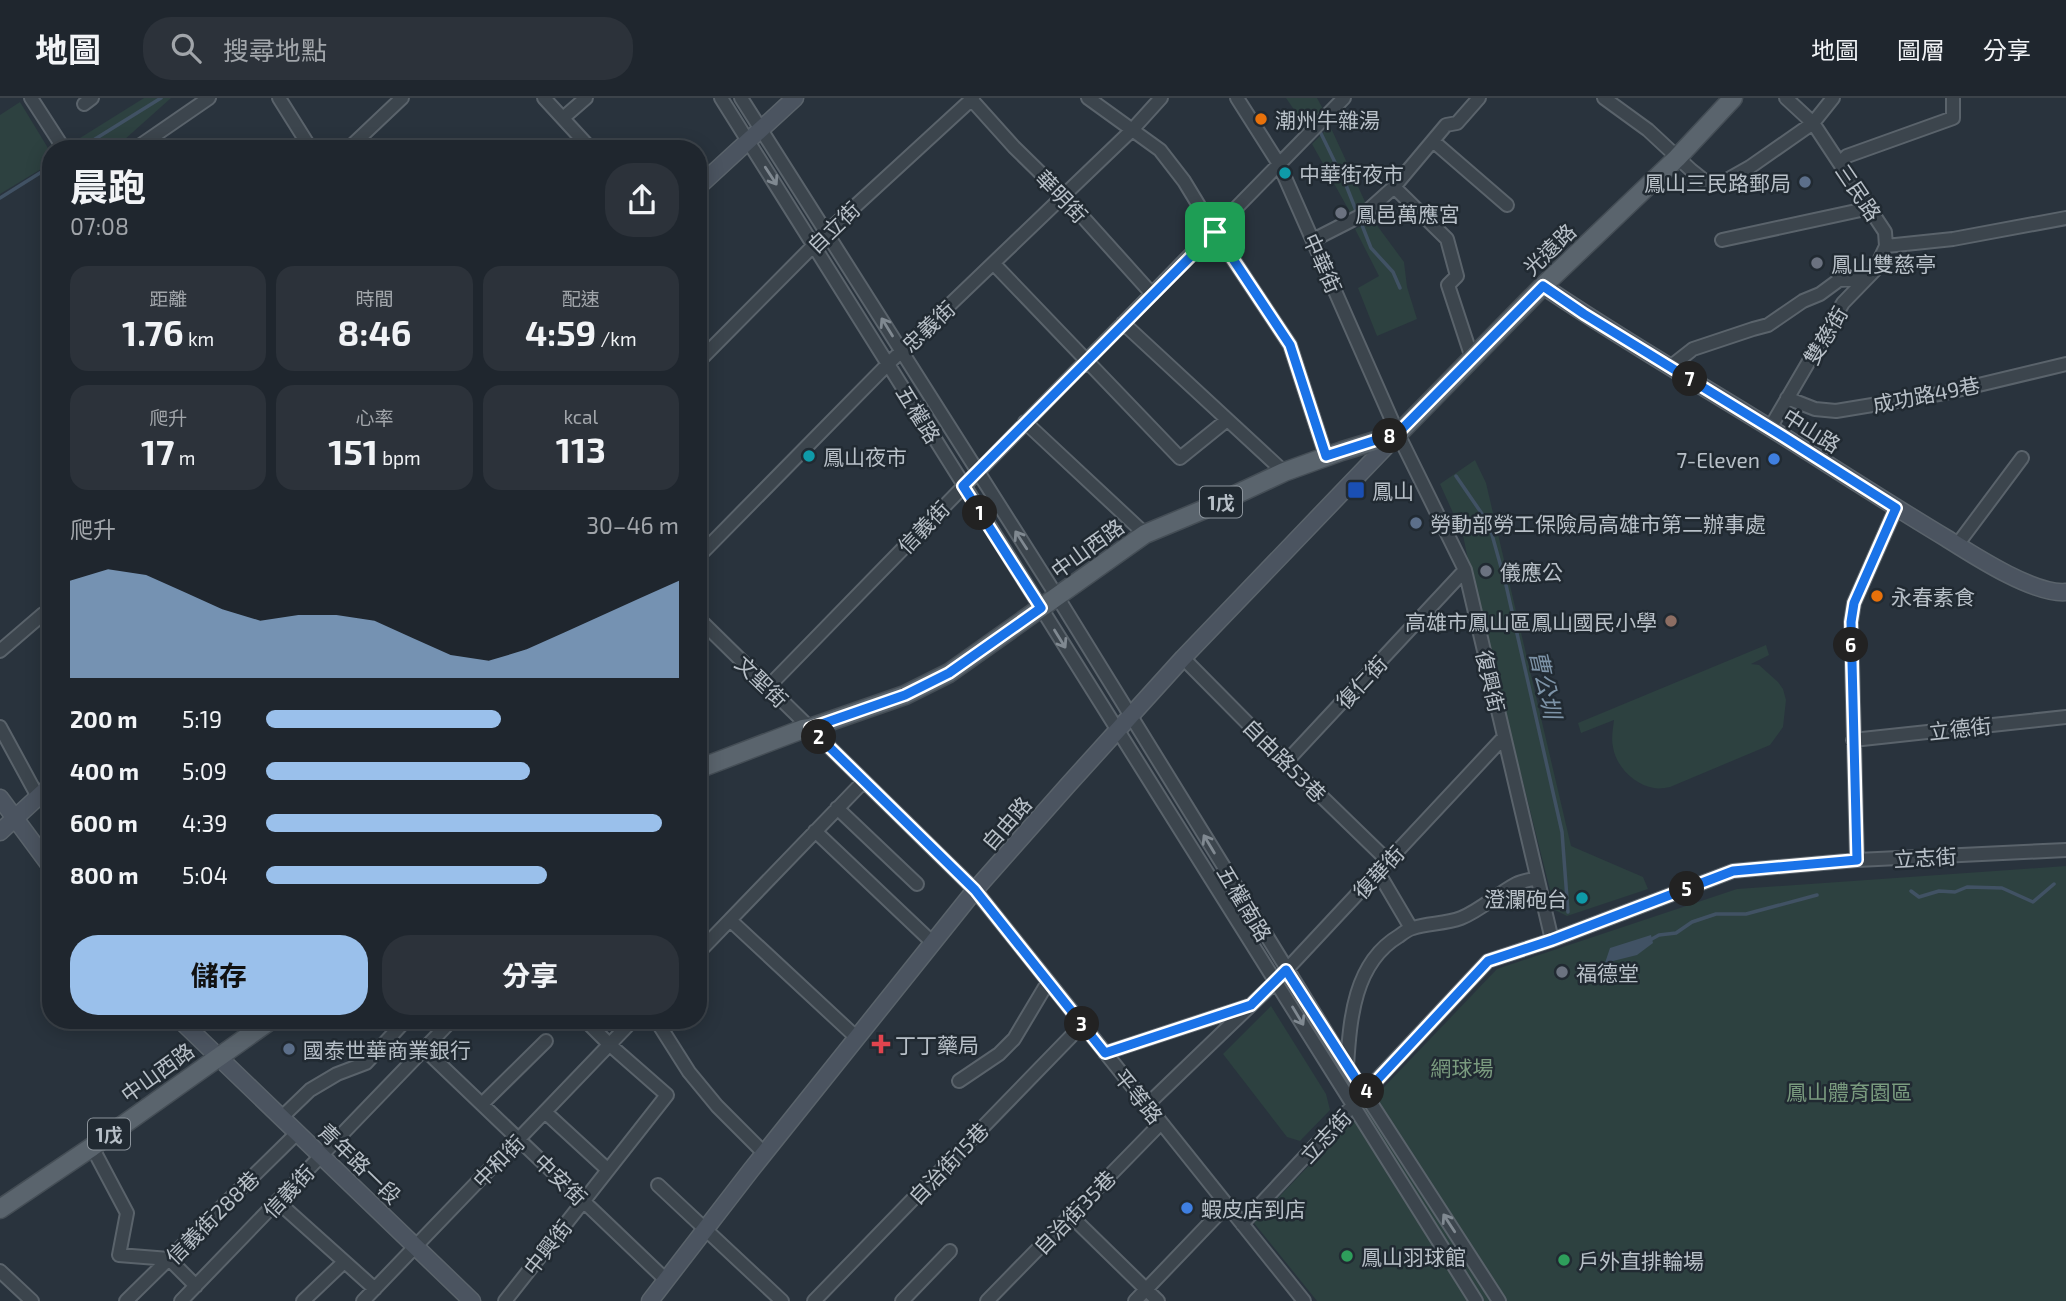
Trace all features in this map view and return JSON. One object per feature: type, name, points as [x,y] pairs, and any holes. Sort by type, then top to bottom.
[{"type":"main road","name":"光遠路","points":[[1398,433],[1543,286],[1677,158],[1732,98]]},
{"type":"main road","name":"中山西路","points":[[707,766],[803,729],[905,695],[949,673],[1145,534],[1284,472],[1398,433]]},
{"type":"main road","name":"中山西路","points":[[0,1209],[258,1029]]},
{"type":"street","points":[[31,98],[58,140]]},
{"type":"street","points":[[148,140],[209,98]]},
{"type":"street","points":[[279,98],[305,140]]},
{"type":"street","points":[[358,140],[402,98]]},
{"type":"street","points":[[544,98],[583,140]]},
{"type":"street","points":[[563,118],[586,98]]},
{"type":"street","name":"五權路","points":[[721,98],[1118,731]]},
{"type":"street","name":"五權路","points":[[741,98],[1130,716]]},
{"type":"street","points":[[707,179],[795,98]]},
{"type":"street","name":"華明街","points":[[972,98],[1014,147],[1063,195],[1152,294]]},
{"type":"street","name":"自立街","points":[[707,353],[827,232],[972,98]]},
{"type":"street","points":[[1088,98],[1160,150],[1184,181],[1290,345],[1326,456]]},
{"type":"street","name":"忠義街","points":[[707,549],[888,364],[1132,130],[1161,98]]},
{"type":"street","name":"中華街","points":[[1237,98],[1279,164],[1398,433]]},
{"type":"street","name":"信義街","points":[[768,687],[1344,98]]},
{"type":"street","points":[[1312,240],[1359,217],[1394,187],[1446,125],[1457,123],[1479,98]]},
{"type":"street","points":[[1604,98],[1648,130],[1706,182],[1727,180],[1750,167],[1813,123],[1833,98]]},
{"type":"street","name":"三民路","points":[[1786,98],[1813,123],[1885,232],[1886,246],[1953,239],[2066,218]]},
{"type":"street","points":[[1840,163],[1847,156],[1953,118],[1953,98]]},
{"type":"street","points":[[1433,141],[1507,205]]},
{"type":"street","points":[[1394,187],[1447,239],[1457,276],[1448,285],[1472,358]]},
{"type":"street","points":[[1723,240],[1870,208]]},
{"type":"street","name":"雙慈街","points":[[1770,428],[1843,303],[1875,270],[1886,246]]},
{"type":"street","points":[[994,264],[1180,458],[1227,420]]},
{"type":"street","points":[[1670,367],[1693,349],[1769,325],[1839,280],[1866,278]]},
{"type":"street","name":"中山路","points":[[1543,286],[1989,564],[2038,588],[2066,592]]},
{"type":"street","points":[[1123,323],[1284,472]]},
{"type":"street","name":"成功路49巷","points":[[1787,398],[1815,409],[1836,411],[1945,393],[2066,364]]},
{"type":"street","points":[[1025,422],[1145,534]]},
{"type":"street","name":"復興街","points":[[1398,433],[1465,570],[1552,940]]},
{"type":"street","name":"自由路","points":[[649,1301],[975,890],[1130,716],[1398,433]]},
{"type":"street","points":[[1957,545],[2022,458]]},
{"type":"street","points":[[1857,860],[1851,622],[1854,603],[1896,508]]},
{"type":"street","name":"復仁街","points":[[1286,762],[1465,570]]},
{"type":"street","points":[[0,651],[42,615]]},
{"type":"street","name":"文聖街","points":[[707,627],[975,890]]},
{"type":"street","name":"自由路53巷","points":[[1184,658],[1388,861]]},
{"type":"street","name":"五權南路","points":[[1130,716],[1286,970],[1499,1301]]},
{"type":"street","name":"立德街","points":[[1853,740],[2066,717]]},
{"type":"street","points":[[0,727],[38,797]]},
{"type":"street","name":"五權南路","points":[[1118,731],[1476,1301]]},
{"type":"street","name":"復華街","points":[[1147,1105],[1276,981],[1504,737]]},
{"type":"street","points":[[707,944],[863,781]]},
{"type":"street","points":[[0,832],[42,793]]},
{"type":"street","points":[[0,798],[42,855]]},
{"type":"street","points":[[837,808],[917,884]]},
{"type":"street","points":[[815,831],[933,943]]},
{"type":"street","name":"立志街","points":[[1242,1224],[1488,961],[1552,940],[1733,871],[1857,860],[2066,850]]},
{"type":"street","points":[[1378,872],[1411,928]]},
{"type":"street","points":[[1347,1066],[1349,1029],[1355,995],[1370,964],[1385,944],[1411,928],[1437,925],[1460,918],[1516,884],[1537,878]]},
{"type":"street","name":"平等路","points":[[975,890],[1304,1301]]},
{"type":"street","points":[[730,920],[857,1038]]},
{"type":"street","points":[[959,1081],[999,1054],[1014,1039],[1048,982]]},
{"type":"street","name":"復華街","points":[[1105,1053],[1251,1005]]},
{"type":"street","name":"自治街15巷","points":[[814,1301],[1082,1025]]},
{"type":"street","name":"青年路一段","points":[[189,1029],[472,1301]]},
{"type":"street","points":[[281,1118],[310,1090],[337,1074],[366,1063],[398,1029]]},
{"type":"street","name":"信義街","points":[[181,1301],[443,1029]]},
{"type":"street","points":[[594,1029],[610,1045]]},
{"type":"street","name":"中和街","points":[[363,1301],[625,1029]]},
{"type":"street","points":[[662,1029],[689,1072],[717,1106],[764,1153]]},
{"type":"street","points":[[482,1104],[546,1041]]},
{"type":"street","name":"中興街","points":[[505,1301],[667,1095],[610,1045]]},
{"type":"street","name":"中安街","points":[[424,1049],[666,1280]]},
{"type":"street","points":[[545,1112],[607,1170]]},
{"type":"street","name":"自治街35巷","points":[[987,1301],[1161,1123]]},
{"type":"street","name":"信義街288巷","points":[[127,1301],[297,1133]]},
{"type":"street","points":[[92,1147],[127,1213],[120,1255],[169,1259],[196,1286]]},
{"type":"street","points":[[658,1185],[782,1301]]},
{"type":"street","points":[[278,1202],[374,1289]]},
{"type":"street","points":[[1135,1301],[1227,1205]]},
{"type":"street","points":[[1070,1215],[1158,1301]]},
{"type":"street","points":[[902,1301],[950,1251]]},
{"type":"street","points":[[303,1301],[344,1262]]},
{"type":"street","points":[[0,1271],[32,1301]]},
{"type":"green space","points":[[144,98],[171,98],[124,140],[77,140]]},
{"type":"green space","points":[[1286,98],[1317,98],[1323,109],[1306,127]]},
{"type":"green space","points":[[20,102],[43,140],[42,168],[0,194],[0,115]]},
{"type":"green space","points":[[1330,126],[1367,206],[1351,214],[1312,144]]},
{"type":"green space","points":[[1373,220],[1404,262],[1407,287],[1417,319],[1377,336],[1358,288],[1379,276],[1355,229]]},
{"type":"green space","points":[[1475,460],[1486,483],[1571,846],[1643,877],[1648,889],[1567,916],[1555,910],[1463,535],[1440,484]]},
{"type":"green space","points":[[1766,645],[1769,655],[1751,664],[1759,665],[1778,682],[1786,700],[1783,727],[1770,745],[1670,787],[1656,788],[1633,779],[1622,768],[1612,744],[1614,720],[1581,733],[1578,723]]},
{"type":"green space","name":"鳳山體育園區","points":[[2066,866],[2066,1301],[1317,1301],[1254,1223],[1497,969],[1737,889]]},
{"type":"green space","points":[[1271,1006],[1326,1094],[1330,1110],[1300,1141],[1287,1137],[1223,1054]]},
{"type":"water","points":[[1651,935],[1653,943],[1637,955],[1605,963],[1610,948]]},
{"type":"waterway","name":"曹公圳","points":[[93,140],[161,98]]},
{"type":"waterway","points":[[1312,115],[1357,213]]},
{"type":"waterway","name":"曹公圳","points":[[0,198],[42,172]]},
{"type":"waterway","points":[[1360,220],[1371,248],[1393,272],[1400,288]]},
{"type":"waterway","name":"曹公圳","points":[[1456,476],[1489,524],[1506,585],[1562,832],[1568,912]]},
{"type":"waterway","name":"曹公圳","points":[[1911,891],[1919,897],[1939,891],[1955,892],[1967,887],[2002,888],[2033,902],[2054,884]]},
{"type":"waterway","name":"曹公圳","points":[[1650,940],[1659,935],[1676,933],[1692,922],[1716,914],[1746,914],[1817,895]]},
{"type":"place","name":"潮州牛雜湯","points":[[1261,119]]},
{"type":"place","name":"中華街夜市","points":[[1285,173]]},
{"type":"place","name":"鳳山三民路郵局","points":[[1805,182]]},
{"type":"place","name":"鳳邑萬應宮","points":[[1341,213]]},
{"type":"place","name":"鳳山雙慈亭","points":[[1817,263]]},
{"type":"place","name":"鳳山夜市","points":[[809,456]]},
{"type":"place","name":"7-Eleven","points":[[1774,459]]},
{"type":"place","name":"鳳山","points":[[1356,490]]},
{"type":"place","name":"勞動部勞工保險局高雄市第二辦事處","points":[[1416,523]]},
{"type":"place","name":"儀應公","points":[[1486,571]]},
{"type":"place","name":"永春素食","points":[[1877,596]]},
{"type":"place","name":"高雄市鳳山區鳳山國民小學","points":[[1671,621]]},
{"type":"place","name":"澄瀾砲台","points":[[1582,898]]},
{"type":"place","name":"福德堂","points":[[1562,972]]},
{"type":"place","name":"丁丁藥局","points":[[881,1044]]},
{"type":"place","name":"國泰世華商業銀行","points":[[289,1049]]},
{"type":"place","name":"蝦皮店到店","points":[[1187,1208]]},
{"type":"place","name":"鳳山羽球館","points":[[1347,1256]]},
{"type":"place","name":"戶外直排輪場","points":[[1564,1260]]},
{"type":"route","points":[[1215,232],[1290,345],[1326,456],[1398,433],[1543,286],[1896,508],[1854,603],[1851,622],[1857,860],[1733,871],[1552,940],[1488,961],[1365,1093],[1286,970],[1251,1005],[1105,1053],[975,890],[810,728],[905,695],[949,673],[1041,608],[963,486],[1215,232]]},
{"type":"park label","name":"網球場","points":[[1462,1067]]}]
